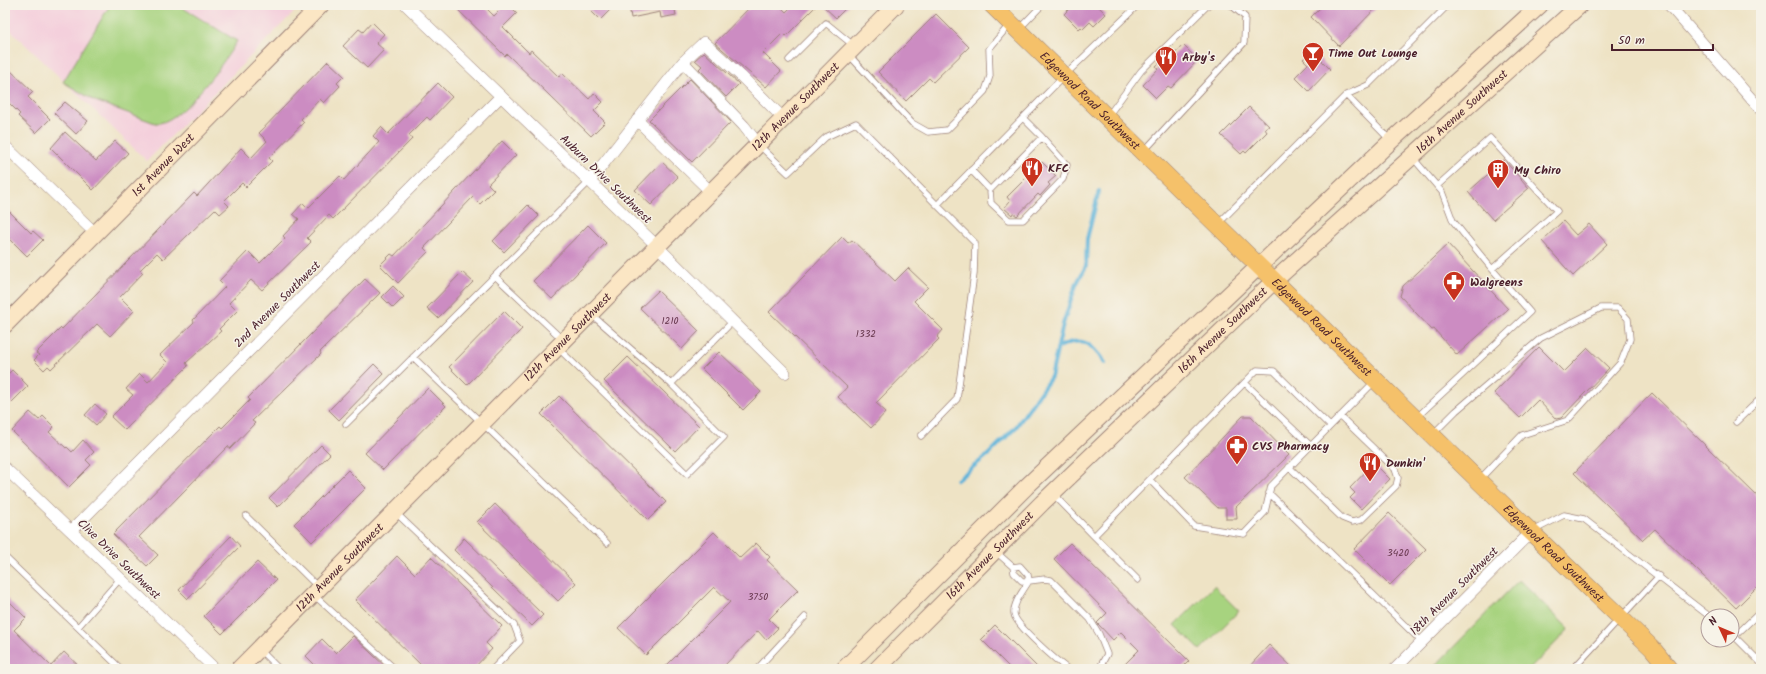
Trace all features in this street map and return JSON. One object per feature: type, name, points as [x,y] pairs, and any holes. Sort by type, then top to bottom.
[{"type":"main road","name":"1st Avenue West","points":[[5,325],[321,5]]},
{"type":"main road","name":"12th Avenue Southwest","points":[[239,669],[896,5]]},
{"type":"main road","name":"Edgewood Road Southwest","points":[[992,5],[1275,280],[1531,532],[1652,648],[1669,669]]},
{"type":"main road","name":"16th Avenue Southwest","points":[[844,669],[1026,487],[1391,141],[1540,5]]},
{"type":"main road","name":"16th Avenue Southwest","points":[[877,669],[1052,494],[1275,280],[1580,5]]},
{"type":"main road","name":"Edgewood Road Southwest","points":[[1652,648],[1682,669]]},
{"type":"street","name":"Auburn Drive Southwest","points":[[406,5],[657,246],[785,373]]},
{"type":"street","points":[[1669,5],[1761,110]]},
{"type":"street","points":[[590,181],[683,62],[704,42],[784,119]]},
{"type":"street","points":[[683,62],[744,126],[758,144]]},
{"type":"street","name":"2nd Avenue Southwest","points":[[71,531],[501,96]]},
{"type":"street","points":[[637,120],[711,192]]},
{"type":"street","points":[[5,146],[95,233]]},
{"type":"street","name":"Clive Drive Southwest","points":[[5,468],[215,669]]},
{"type":"street","name":"18th Avenue Southwest","points":[[1395,669],[1531,532]]},
{"type":"lane","points":[[789,60],[826,23],[851,50],[912,123],[928,132],[947,130],[985,91],[990,76],[989,49],[1042,5]]},
{"type":"lane","points":[[937,205],[1064,76],[1138,5]]},
{"type":"lane","points":[[1107,117],[1141,71],[1208,5]]},
{"type":"lane","points":[[1143,152],[1244,43],[1245,17],[1231,5]]},
{"type":"lane","points":[[1217,224],[1346,96],[1368,85],[1448,5]]},
{"type":"lane","points":[[1346,96],[1391,141]]},
{"type":"lane","points":[[971,170],[990,190],[991,203],[1009,220],[1023,220],[1063,179],[1067,165],[1023,118]]},
{"type":"lane","points":[[758,144],[788,173],[826,138],[856,123],[975,243],[974,274],[957,399],[921,436]]},
{"type":"lane","points":[[990,190],[1042,137]]},
{"type":"lane","points":[[1437,186],[1490,138],[1557,211],[1492,269]]},
{"type":"lane","points":[[1412,156],[1442,192],[1454,221],[1492,269],[1530,312],[1416,419]]},
{"type":"lane","points":[[346,424],[590,181]]},
{"type":"lane","points":[[495,276],[687,474],[724,436],[671,384],[591,314]]},
{"type":"lane","points":[[1432,435],[1456,411],[1541,338],[1601,308],[1618,308],[1628,319],[1630,339],[1622,362],[1568,420],[1522,435],[1479,481]]},
{"type":"lane","points":[[671,384],[733,321]]},
{"type":"lane","points":[[413,357],[607,543]]},
{"type":"lane","points":[[1094,536],[1257,370],[1274,371],[1330,426]]},
{"type":"lane","points":[[1150,480],[1194,526],[1244,534],[1265,512],[1271,486],[1376,380]]},
{"type":"lane","points":[[1245,383],[1311,446]]},
{"type":"lane","points":[[1736,422],[1761,398]]},
{"type":"lane","points":[[1289,467],[1342,518],[1352,522],[1361,520],[1396,486],[1398,478],[1395,469],[1340,416]]},
{"type":"lane","points":[[1270,493],[1422,642]]},
{"type":"lane","points":[[1052,494],[1138,580]]},
{"type":"lane","points":[[394,512],[514,625],[520,641],[493,669]]},
{"type":"lane","points":[[1531,532],[1564,515],[1584,519],[1700,609]]},
{"type":"lane","points":[[246,516],[316,591],[396,669]]},
{"type":"lane","points":[[995,551],[1013,566],[1020,566],[1028,574],[1029,581],[1014,607],[1014,616],[1017,622],[1068,669]]},
{"type":"lane","points":[[5,557],[121,669]]},
{"type":"lane","points":[[1013,566],[1014,574],[1022,581],[1044,579],[1051,580],[1090,619],[1099,634],[1107,654],[1099,669]]},
{"type":"lane","points":[[1573,669],[1659,576]]},
{"type":"lane","points":[[78,627],[120,579]]},
{"type":"lane","points":[[1740,629],[1761,612]]},
{"type":"lane","points":[[757,669],[805,617]]},
{"type":"lane","points":[[1740,642],[1761,663]]},
{"type":"lane","points":[[259,649],[279,669]]},
{"type":"shaded area","points":[[5,5],[301,5],[147,161],[5,25]]},
{"type":"green space","points":[[110,5],[178,5],[237,41],[213,76],[189,104],[176,115],[165,121],[155,123],[95,101],[63,82]]},
{"type":"green space","points":[[1519,580],[1569,629],[1530,669],[1432,669]]},
{"type":"green space","points":[[1214,586],[1239,611],[1200,650],[1175,625]]},
{"type":"building","points":[[453,5],[483,5],[494,16],[505,5],[509,5],[517,13],[503,27],[529,53],[531,50],[559,77],[562,73],[589,99],[594,93],[603,102],[594,111],[605,122],[591,136],[507,54],[505,56]]},
{"type":"building","points":[[585,5],[615,5],[600,20]]},
{"type":"building","points":[[629,5],[674,5],[676,15],[661,18],[660,12],[631,18]]},
{"type":"building","points":[[752,5],[779,5],[786,12],[793,5],[817,5],[786,36],[783,33],[763,53],[781,71],[766,87],[715,43]]},
{"type":"building","points":[[822,5],[849,5],[836,18]]},
{"type":"building","points":[[1073,5],[1097,5],[1106,14],[1094,26],[1090,22],[1083,29],[1081,27],[1079,29],[1064,14]]},
{"type":"building","points":[[1323,5],[1379,5],[1339,46],[1311,17]]},
{"type":"building","points":[[936,14],[969,47],[933,82],[929,78],[906,101],[878,72]]},
{"type":"building","points":[[372,22],[384,34],[376,43],[384,50],[367,68],[343,46],[359,29],[363,32]]},
{"type":"building","name":"Arby's","points":[[1183,45],[1198,60],[1171,88],[1168,86],[1156,98],[1143,85],[1158,69],[1156,66],[1166,57],[1169,60]]},
{"type":"building","name":"Time Out Lounge","points":[[1312,51],[1330,69],[1309,91],[1295,77],[1308,64],[1303,59]]},
{"type":"building","points":[[704,52],[739,84],[726,97],[699,69],[702,66],[695,60]]},
{"type":"building","points":[[328,61],[344,76],[337,83],[340,86],[324,103],[320,99],[301,119],[304,122],[269,158],[272,161],[246,187],[242,183],[224,201],[229,206],[220,214],[215,209],[163,259],[157,253],[140,270],[143,273],[120,297],[134,311],[110,336],[97,324],[51,369],[48,366],[44,370],[34,360],[39,355],[36,353],[61,328],[62,329],[194,193],[197,196],[241,148],[251,158],[267,141],[259,133]]},
{"type":"building","points":[[10,70],[33,92],[28,97],[50,119],[36,133],[18,116],[20,114],[5,99],[5,75]]},
{"type":"building","points":[[690,79],[731,122],[692,162],[649,120]]},
{"type":"building","points":[[438,83],[452,97],[430,120],[427,117],[409,135],[412,139],[333,219],[329,215],[307,238],[311,242],[262,290],[251,280],[229,303],[237,311],[219,329],[221,331],[186,363],[188,366],[125,430],[111,417],[133,395],[126,389],[140,374],[148,382],[167,362],[160,355],[194,322],[193,320],[225,287],[219,281],[248,251],[260,263],[285,238],[283,236],[299,219],[293,214],[303,203],[308,208],[340,176],[344,180],[379,142],[373,136],[381,127],[388,134]]},
{"type":"building","points":[[65,102],[88,121],[76,134],[54,113]]},
{"type":"building","points":[[1249,107],[1269,126],[1265,129],[1267,132],[1246,153],[1244,151],[1241,154],[1221,135]]},
{"type":"building","points":[[65,132],[96,161],[115,141],[128,153],[93,190],[51,148]]},
{"type":"building","points":[[502,141],[516,155],[488,184],[494,190],[480,204],[473,197],[424,248],[428,252],[398,283],[380,265],[391,254],[394,256]]},
{"type":"building","name":"My Chiro","points":[[1504,160],[1529,188],[1493,220],[1468,192]]},
{"type":"building","points":[[662,162],[678,177],[651,205],[635,190]]},
{"type":"building","name":"KFC","points":[[1042,162],[1056,176],[1048,183],[1050,185],[1040,196],[1038,194],[1017,216],[1013,213],[1012,215],[1004,208],[1010,201],[1007,197]]},
{"type":"building","points":[[528,205],[539,216],[504,252],[493,241]]},
{"type":"building","points":[[5,207],[31,233],[33,231],[43,240],[27,256],[5,234]]},
{"type":"building","points":[[1563,221],[1576,235],[1589,224],[1607,244],[1573,276],[1542,241]]},
{"type":"building","points":[[588,225],[606,243],[552,299],[533,281]]},
{"type":"building","points":[[842,237],[848,243],[852,240],[895,281],[908,268],[928,287],[914,301],[943,330],[937,337],[939,339],[876,403],[886,412],[871,428],[838,397],[847,387],[769,312]]},
{"type":"building","name":"Walgreens","points":[[1448,244],[1508,309],[1457,355],[1434,329],[1432,330],[1400,296],[1403,286]]},
{"type":"building","points":[[462,272],[473,282],[438,318],[427,308]]},
{"type":"building","points":[[365,279],[380,293],[320,352],[321,354],[252,421],[255,423],[230,449],[228,446],[139,537],[158,555],[147,566],[113,534],[220,426],[222,428],[250,400],[248,398]]},
{"type":"building","points":[[393,286],[404,297],[393,308],[382,297]]},
{"type":"building","points":[[658,291],[699,331],[682,349],[640,308]]},
{"type":"building","points":[[504,311],[522,329],[467,385],[449,367]]},
{"type":"building","points":[[1539,347],[1564,372],[1588,348],[1609,368],[1561,418],[1556,419],[1538,400],[1520,418],[1494,393]]},
{"type":"building","points":[[719,352],[761,392],[743,410],[702,369]]},
{"type":"building","points":[[628,357],[699,426],[675,451],[604,381]]},
{"type":"building","points":[[374,364],[384,374],[339,420],[329,410]]},
{"type":"building","points":[[12,370],[28,386],[5,409],[5,377]]},
{"type":"building","points":[[428,388],[446,406],[383,470],[365,453]]},
{"type":"building","points":[[1652,393],[1761,500],[1761,583],[1736,608],[1655,529],[1643,540],[1574,473]]},
{"type":"building","points":[[559,396],[666,502],[648,520],[541,414]]},
{"type":"building","points":[[95,404],[106,414],[96,425],[85,415]]},
{"type":"building","points":[[30,412],[39,420],[43,416],[54,427],[49,432],[72,452],[83,440],[94,452],[86,460],[91,465],[69,487],[12,431]]},
{"type":"building","name":"CVS Pharmacy","points":[[1243,416],[1251,416],[1289,455],[1236,507],[1237,519],[1226,519],[1226,508],[1218,508],[1185,477]]},
{"type":"building","points":[[321,445],[330,454],[278,507],[269,498]]},
{"type":"building","name":"Dunkin'","points":[[1374,463],[1390,479],[1361,509],[1350,498],[1355,493],[1350,488]]},
{"type":"building","points":[[348,470],[366,488],[312,542],[294,524]]},
{"type":"building","points":[[495,504],[576,583],[558,601],[477,522]]},
{"type":"building","points":[[1389,513],[1426,549],[1390,585],[1354,549]]},
{"type":"building","points":[[714,532],[740,558],[756,543],[770,557],[767,560],[798,590],[769,619],[778,628],[766,640],[758,631],[721,669],[663,669],[730,602],[714,587],[646,655],[618,628]]},
{"type":"building","points":[[231,536],[240,546],[188,599],[179,590]]},
{"type":"building","points":[[464,538],[543,615],[532,626],[454,550]]},
{"type":"building","points":[[1070,543],[1189,661],[1181,669],[1120,669],[1139,650],[1121,632],[1113,640],[1097,623],[1107,613],[1054,559]]},
{"type":"building","points":[[397,556],[415,574],[431,557],[502,626],[486,643],[492,649],[473,669],[425,669],[355,600]]},
{"type":"building","points":[[257,562],[276,580],[222,634],[204,616]]},
{"type":"building","points":[[5,597],[26,618],[14,630],[51,666],[64,652],[82,669],[13,669],[5,661]]},
{"type":"building","points":[[995,625],[1039,669],[1011,669],[981,639]]},
{"type":"building","points":[[353,636],[388,669],[319,669],[306,656],[322,639],[336,653]]},
{"type":"building","points":[[1269,645],[1294,669],[1247,669]]},
{"type":"waterway","points":[[957,480],[989,454],[1016,427],[1051,377],[1063,324],[1076,285],[1086,266],[1087,239],[1099,191]]},
{"type":"waterway","points":[[1059,347],[1067,343],[1086,343],[1095,350],[1105,363]]},
{"type":"place","name":"Time Out Lounge","points":[[1313,72]]},
{"type":"place","name":"Arby's","points":[[1166,76]]},
{"type":"place","name":"KFC","points":[[1032,188]]},
{"type":"place","name":"My Chiro","points":[[1498,190]]},
{"type":"place","name":"Walgreens","points":[[1454,302]]},
{"type":"place","name":"CVS Pharmacy","points":[[1237,466]]},
{"type":"place","name":"Dunkin'","points":[[1370,482]]}]
